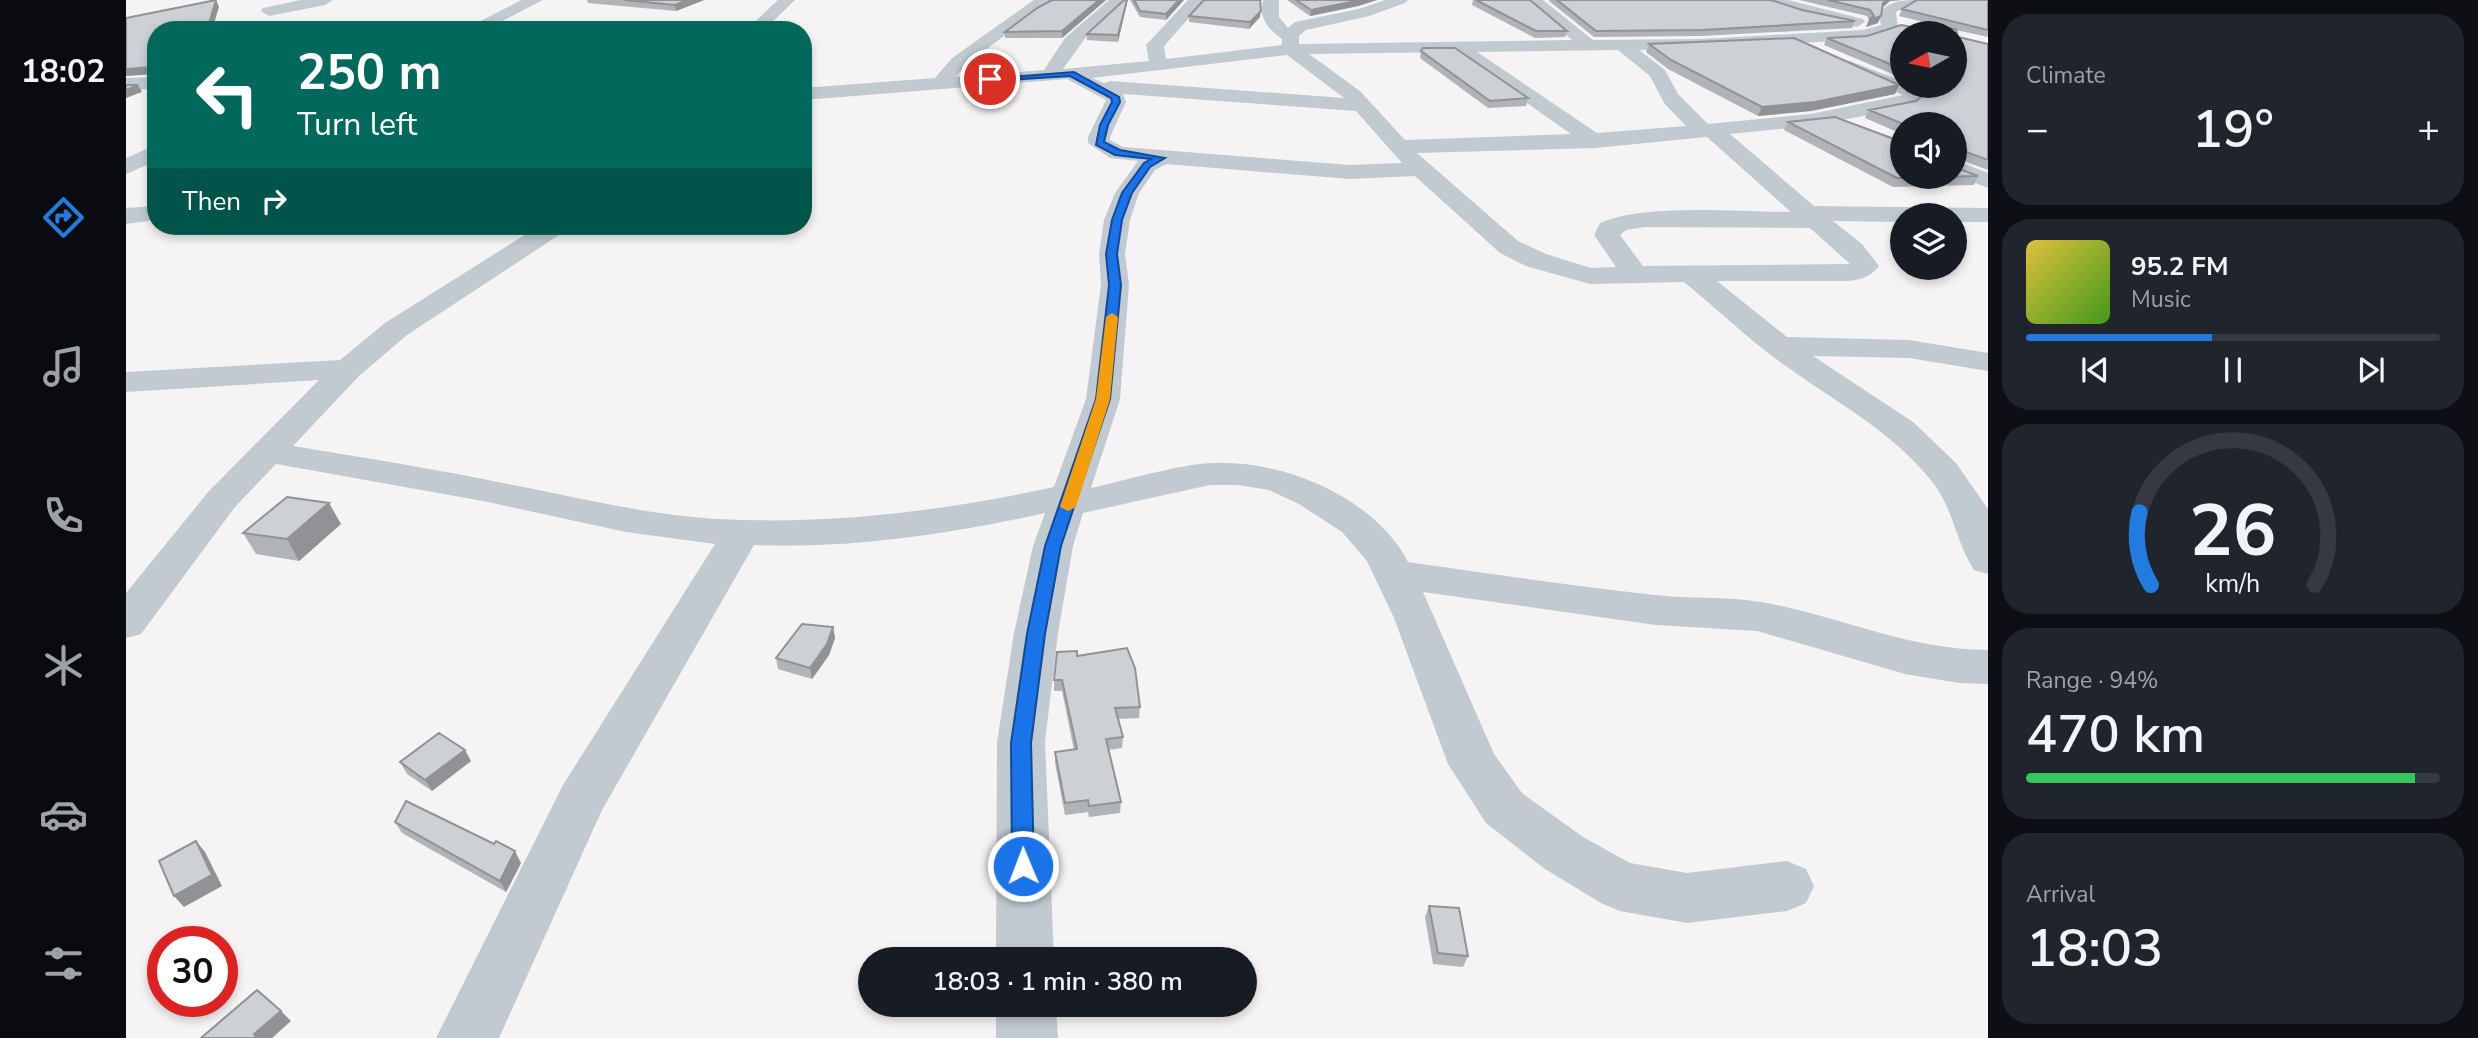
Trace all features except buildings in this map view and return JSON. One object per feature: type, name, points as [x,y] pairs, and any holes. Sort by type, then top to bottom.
[{"type":"street","points":[[265,11],[325,0]]},
{"type":"street","points":[[490,21],[535,0]]},
{"type":"street","points":[[764,21],[787,0]]},
{"type":"street","points":[[941,83],[958,62],[1044,0]]},
{"type":"street","points":[[1061,74],[1059,56],[1072,38],[1119,0]]},
{"type":"street","points":[[1163,65],[1157,60],[1155,46],[1197,0]]},
{"type":"street","points":[[1271,0],[1268,7],[1271,19],[1291,43],[1353,95],[1398,147],[1509,247],[1558,268],[1590,276],[1856,272],[1865,266],[1853,250],[1667,95],[1658,82],[1658,74],[1622,45]]},
{"type":"street","points":[[1291,43],[1301,26],[1363,13],[1400,0]]},
{"type":"street","points":[[1533,0],[1588,46]]},
{"type":"street","points":[[1772,0],[1806,11],[1889,25]]},
{"type":"street","points":[[1889,25],[1887,15],[1890,9],[1912,0]]},
{"type":"street","points":[[812,93],[1163,65],[1291,43],[1458,47],[1622,45],[1863,35],[1889,25]]},
{"type":"street","points":[[1398,147],[1595,141],[1707,130],[1835,117],[1905,102],[1915,96],[1910,91],[1790,39]]},
{"type":"street","points":[[1458,47],[1595,141]]},
{"type":"street","points":[[1061,74],[1093,85],[1115,97],[1116,102],[1104,125],[1099,143],[1118,153],[1350,172],[1422,169]]},
{"type":"street","points":[[126,84],[147,83]]},
{"type":"street","points":[[1093,85],[1360,105]]},
{"type":"street","points":[[1835,117],[1869,130]]},
{"type":"street","points":[[126,155],[147,154]]},
{"type":"street","points":[[126,167],[147,156]]},
{"type":"street","points":[[1025,947],[1021,743],[1036,634],[1053,546],[1103,399],[1115,285],[1112,254],[1117,220],[1127,193],[1147,165],[1160,158]]},
{"type":"street","points":[[1967,172],[1988,181]]},
{"type":"street","points":[[126,216],[147,214]]},
{"type":"street","points":[[1636,276],[1607,235],[1609,228],[1645,219],[1988,215]]},
{"type":"street","points":[[126,623],[222,499],[348,369],[396,329],[542,235]]},
{"type":"street","points":[[1692,275],[1780,346],[1900,429],[1944,471],[1971,489],[1967,504],[1988,561]]},
{"type":"street","points":[[1780,346],[1909,349],[1988,362]]},
{"type":"street","points":[[126,382],[348,369]]},
{"type":"street","points":[[269,453],[420,477],[663,526],[742,532],[857,532],[999,512],[1210,474],[1238,474],[1279,481],[1312,496],[1356,523],[1385,556],[1425,642],[1472,764],[1504,808],[1564,853],[1620,886],[1687,898],[1787,886]]},
{"type":"street","points":[[467,1038],[581,800],[742,532]]},
{"type":"street","points":[[1394,574],[1658,611],[1739,614],[1772,619],[1897,657],[1953,668],[1988,667]]},
{"type":"street","points":[[1026,1017],[1027,1038]]},
{"type":"slow traffic","points":[[1068,507],[1103,399],[1112,317]]},
{"type":"route","points":[[990,79],[1071,74],[1097,86],[1115,97],[1116,102],[1099,137],[1099,143],[1118,153],[1160,158],[1147,165],[1127,193],[1117,220],[1112,254],[1115,285],[1103,399],[1076,486],[1053,546],[1036,634],[1021,743],[1023,866]]}]
